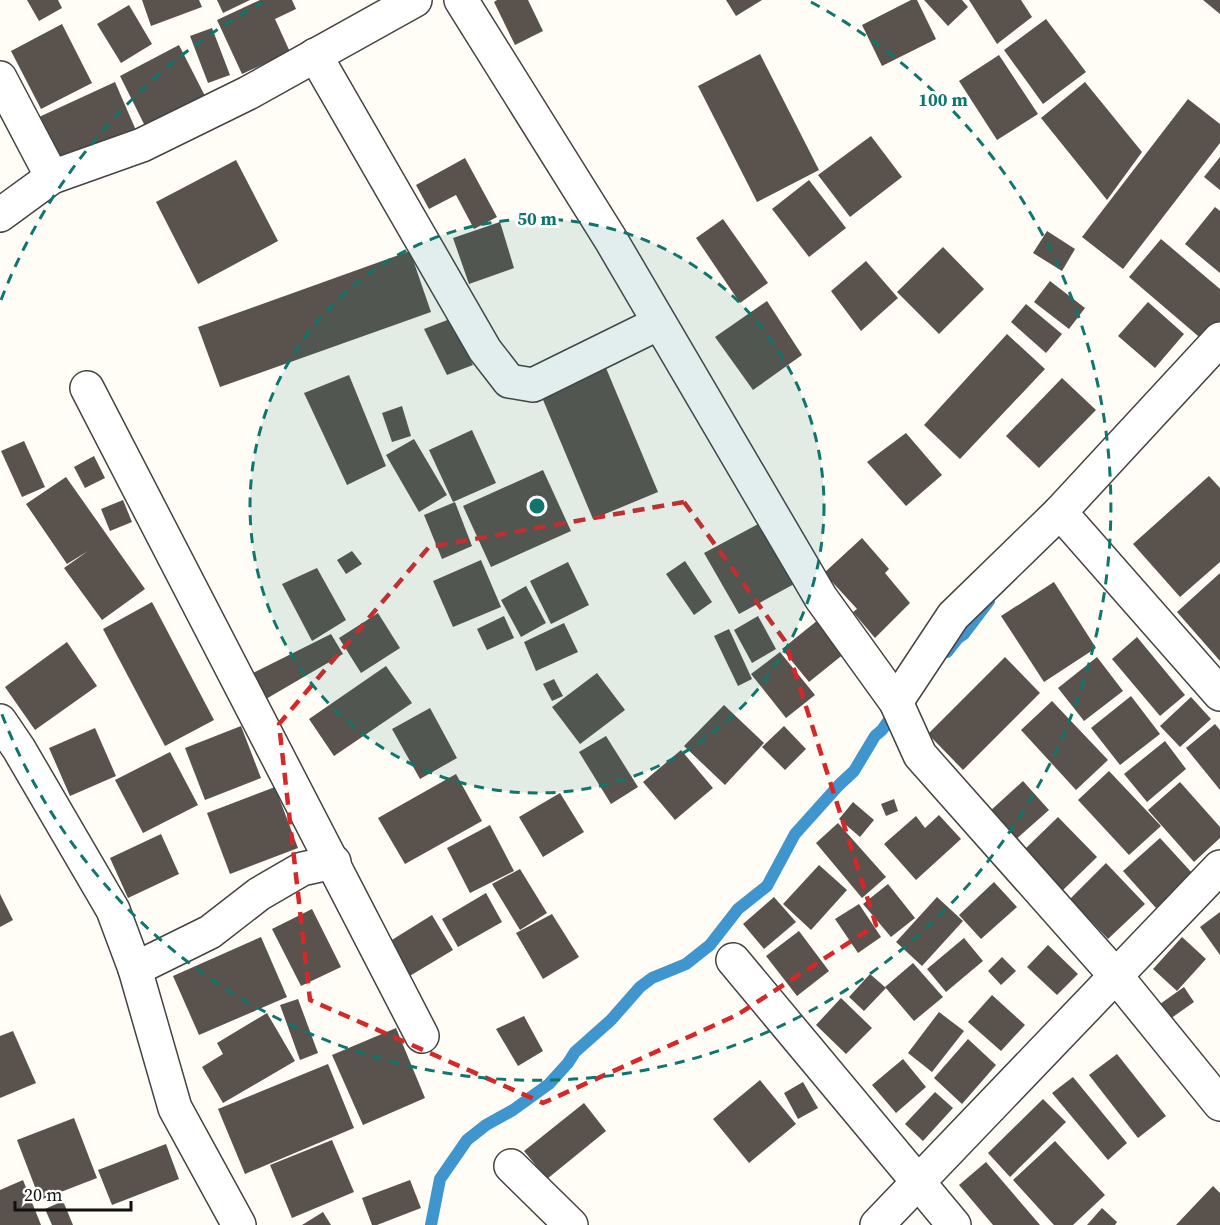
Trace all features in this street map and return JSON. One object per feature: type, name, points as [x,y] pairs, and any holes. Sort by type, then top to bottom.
[{"type":"street","points":[[0,214],[52,177],[142,145],[248,93],[415,0]]},
{"type":"street","points":[[460,0],[611,240],[821,598],[896,702],[920,755],[1116,976],[1220,1104]]},
{"type":"street","points":[[315,55],[486,350],[509,381],[533,385],[659,323]]},
{"type":"street","points":[[0,78],[52,177]]},
{"type":"street","points":[[896,702],[953,616],[1060,512],[1220,339]]},
{"type":"street","points":[[87,388],[422,1036]]},
{"type":"street","points":[[1060,512],[1220,694]]},
{"type":"street","points":[[0,721],[19,749],[113,910],[135,969],[175,1108],[239,1225]]},
{"type":"street","points":[[135,969],[210,932],[259,894],[302,869],[334,862]]},
{"type":"street","points":[[877,1225],[1220,867]]},
{"type":"street","points":[[733,960],[954,1225]]},
{"type":"street","points":[[511,1166],[571,1225]]},
{"type":"highlighted area","points":[[684,502],[785,641],[876,925],[737,1015],[543,1103],[310,1000],[279,724],[429,547]]},
{"type":"building","points":[[27,0],[58,0],[62,8],[39,21]]},
{"type":"building","points":[[142,0],[199,0],[202,7],[151,26]]},
{"type":"building","points":[[217,0],[250,0],[223,13]]},
{"type":"building","points":[[260,0],[292,0],[296,9],[275,19],[290,52],[242,74],[217,20]]},
{"type":"building","points":[[497,0],[528,0],[543,31],[515,45],[494,2]]},
{"type":"building","points":[[726,0],[762,0],[736,16]]},
{"type":"building","points":[[911,0],[917,0],[936,39],[882,66],[862,25]]},
{"type":"building","points":[[924,0],[962,0],[968,7],[948,26]]},
{"type":"building","points":[[969,0],[1021,0],[1032,17],[997,44]]},
{"type":"building","points":[[1203,0],[1220,0],[1220,14]]},
{"type":"building","points":[[129,5],[152,44],[121,63],[97,24]]},
{"type":"building","points":[[1046,19],[1086,72],[1043,104],[1004,50]]},
{"type":"building","points":[[62,24],[92,83],[41,109],[11,51]]},
{"type":"building","points":[[212,28],[230,75],[208,83],[190,36]]},
{"type":"building","points":[[179,45],[205,96],[145,126],[120,76]]},
{"type":"building","points":[[760,54],[819,170],[757,202],[698,86]]},
{"type":"building","points":[[999,55],[1038,114],[997,140],[959,81]]},
{"type":"building","points":[[115,82],[138,135],[62,169],[39,117]]},
{"type":"building","points":[[1085,82],[1142,152],[1107,200],[1041,118]]},
{"type":"building","points":[[1188,99],[1220,124],[1220,143],[1123,269],[1082,237]]},
{"type":"building","points":[[871,136],[902,177],[850,217],[818,175]]},
{"type":"building","points":[[1220,157],[1220,190],[1204,177]]},
{"type":"building","points":[[465,158],[497,217],[474,229],[456,195],[429,209],[416,185]]},
{"type":"building","points":[[236,160],[278,241],[198,284],[156,202]]},
{"type":"building","points":[[809,180],[846,228],[809,257],[772,209]]},
{"type":"building","points":[[1215,207],[1220,211],[1220,273],[1185,244]]},
{"type":"building","points":[[723,219],[768,283],[740,303],[696,238]]},
{"type":"building","points":[[500,222],[514,268],[469,284],[453,238]]},
{"type":"building","points":[[1047,231],[1075,249],[1062,271],[1033,253]]},
{"type":"building","points":[[1161,239],[1220,289],[1220,335],[1211,347],[1129,277]]},
{"type":"building","points":[[943,247],[984,289],[939,334],[897,292]]},
{"type":"building","points":[[410,251],[431,312],[220,387],[198,327]]},
{"type":"building","points":[[866,261],[898,298],[861,331],[831,291]]},
{"type":"building","points":[[1050,281],[1085,308],[1069,329],[1034,302]]},
{"type":"building","points":[[767,301],[802,355],[753,390],[715,337]]},
{"type":"building","points":[[1148,302],[1184,334],[1155,368],[1118,336]]},
{"type":"building","points":[[1026,304],[1062,334],[1046,353],[1011,322]]},
{"type":"building","points":[[450,319],[473,365],[447,375],[424,329]]},
{"type":"building","points":[[1007,334],[1045,369],[960,459],[924,425]]},
{"type":"building","points":[[606,368],[658,492],[593,519],[541,395]]},
{"type":"building","points":[[349,375],[386,466],[347,485],[304,393]]},
{"type":"building","points":[[1062,378],[1096,410],[1039,468],[1006,436]]},
{"type":"building","points":[[402,406],[411,436],[392,442],[382,413]]},
{"type":"building","points":[[472,430],[496,483],[453,502],[429,450]]},
{"type":"building","points":[[906,433],[942,475],[906,506],[867,462]]},
{"type":"building","points":[[414,439],[447,495],[419,512],[386,455]]},
{"type":"building","points":[[24,441],[45,487],[22,497],[1,451]]},
{"type":"building","points":[[94,456],[105,478],[85,488],[74,467]]},
{"type":"building","points":[[543,470],[571,531],[491,567],[463,506]]},
{"type":"building","points":[[1209,476],[1220,488],[1220,562],[1180,597],[1133,544]]},
{"type":"building","points":[[66,477],[145,589],[102,620],[64,568],[88,551],[67,564],[26,504]]},
{"type":"building","points":[[123,500],[132,522],[110,531],[101,509]]},
{"type":"building","points":[[455,502],[472,546],[442,559],[424,515]]},
{"type":"building","points":[[762,522],[796,583],[739,614],[704,553]]},
{"type":"building","points":[[862,538],[889,569],[885,573],[910,603],[875,638],[853,612],[857,609],[824,573]]},
{"type":"building","points":[[352,551],[362,564],[346,574],[337,560]]},
{"type":"building","points":[[481,560],[501,607],[453,627],[433,581]]},
{"type":"building","points":[[685,561],[712,602],[694,615],[666,574]]},
{"type":"building","points":[[568,562],[589,605],[551,624],[530,581]]},
{"type":"building","points":[[317,568],[346,620],[312,641],[282,584]]},
{"type":"building","points":[[1220,573],[1220,661],[1177,612]]},
{"type":"building","points":[[1054,582],[1096,648],[1044,682],[1001,616]]},
{"type":"building","points":[[526,586],[546,623],[521,637],[501,600]]},
{"type":"building","points":[[152,602],[214,720],[165,746],[103,629]]},
{"type":"building","points":[[378,613],[400,648],[361,673],[339,638]]},
{"type":"building","points":[[504,616],[514,638],[487,650],[477,629]]},
{"type":"building","points":[[758,616],[776,649],[752,663],[734,630]]},
{"type":"building","points":[[818,620],[845,653],[809,682],[782,649]]},
{"type":"building","points":[[564,623],[578,652],[536,671],[524,642]]},
{"type":"building","points":[[729,629],[752,679],[738,686],[714,636]]},
{"type":"building","points":[[331,634],[343,654],[266,699],[251,674]]},
{"type":"building","points":[[1137,637],[1185,695],[1160,716],[1112,659]]},
{"type":"building","points":[[67,642],[97,686],[35,730],[5,687]]},
{"type":"building","points":[[780,652],[815,695],[786,718],[751,674]]},
{"type":"building","points":[[1005,657],[1040,693],[963,770],[928,734]]},
{"type":"building","points":[[1097,657],[1123,691],[1084,721],[1058,688]]},
{"type":"building","points":[[386,666],[412,703],[334,756],[309,719]]},
{"type":"building","points":[[597,673],[625,710],[580,744],[552,707]]},
{"type":"building","points":[[554,679],[563,696],[552,701],[543,684]]},
{"type":"building","points":[[1131,696],[1160,734],[1120,765],[1091,728]]},
{"type":"building","points":[[1191,697],[1211,719],[1180,747],[1160,726]]},
{"type":"building","points":[[1052,701],[1108,760],[1076,790],[1021,730]]},
{"type":"building","points":[[724,705],[764,743],[725,785],[684,746]]},
{"type":"building","points":[[430,708],[457,758],[420,779],[392,729]]},
{"type":"building","points":[[1215,724],[1220,730],[1220,790],[1186,748]]},
{"type":"building","points":[[241,726],[261,778],[205,800],[185,748]]},
{"type":"building","points":[[784,726],[806,749],[785,770],[762,747]]},
{"type":"building","points":[[95,728],[116,776],[70,796],[49,748]]},
{"type":"building","points":[[606,736],[638,787],[611,804],[579,752]]},
{"type":"building","points":[[1165,741],[1186,769],[1147,802],[1124,774]]},
{"type":"building","points":[[681,750],[713,788],[675,820],[643,782]]},
{"type":"building","points":[[170,752],[198,805],[143,833],[115,780]]},
{"type":"building","points":[[1109,771],[1161,826],[1129,855],[1078,800]]},
{"type":"building","points":[[456,774],[482,821],[405,864],[378,818]]},
{"type":"building","points":[[1023,781],[1049,810],[1014,841],[989,812]]},
{"type":"building","points":[[1180,782],[1220,827],[1220,838],[1194,862],[1148,810]]},
{"type":"building","points":[[275,787],[298,848],[230,874],[207,813]]},
{"type":"building","points":[[560,793],[584,832],[543,857],[519,817]]},
{"type":"building","points":[[894,799],[898,811],[886,816],[881,804]]},
{"type":"building","points":[[853,802],[874,820],[860,837],[839,819]]},
{"type":"building","points":[[939,815],[961,839],[916,880],[884,844],[916,816],[925,828]]},
{"type":"building","points":[[1058,817],[1097,857],[1061,892],[1023,851]]},
{"type":"building","points":[[838,823],[886,877],[862,898],[816,843]]},
{"type":"building","points":[[490,825],[514,871],[470,893],[447,848]]},
{"type":"building","points":[[161,834],[179,874],[128,898],[110,858]]},
{"type":"building","points":[[1160,838],[1193,874],[1156,908],[1123,871]]},
{"type":"building","points":[[1106,863],[1145,904],[1108,939],[1070,899]]},
{"type":"building","points":[[819,865],[847,890],[811,930],[783,904]]},
{"type":"building","points":[[520,869],[547,913],[520,930],[492,884]]},
{"type":"building","points":[[994,882],[1017,907],[981,939],[959,915]]},
{"type":"building","points":[[888,884],[915,918],[891,937],[863,904]]},
{"type":"building","points":[[486,893],[502,922],[458,947],[442,919]]},
{"type":"building","points":[[0,894],[13,920],[0,927]]},
{"type":"building","points":[[774,897],[796,922],[764,949],[743,924]]},
{"type":"building","points":[[937,897],[963,921],[922,966],[896,942]]},
{"type":"building","points":[[859,904],[881,937],[858,953],[835,919]]},
{"type":"building","points":[[312,909],[341,967],[301,986],[272,929]]},
{"type":"building","points":[[1220,912],[1220,955],[1200,927]]},
{"type":"building","points":[[552,914],[579,957],[543,979],[516,933]]},
{"type":"building","points":[[432,915],[453,950],[408,977],[387,943]]},
{"type":"building","points":[[799,931],[829,971],[797,996],[766,956]]},
{"type":"building","points":[[261,937],[287,997],[199,1035],[173,976]]},
{"type":"building","points":[[1182,937],[1206,959],[1177,991],[1153,969]]},
{"type":"building","points":[[964,938],[983,961],[946,992],[927,969]]},
{"type":"building","points":[[1048,945],[1078,974],[1057,995],[1027,967]]},
{"type":"building","points":[[1002,957],[1016,971],[1001,985],[988,971]]},
{"type":"building","points":[[913,963],[943,997],[914,1021],[885,987]]},
{"type":"building","points":[[870,974],[886,988],[864,1011],[849,997]]},
{"type":"building","points":[[1184,987],[1194,1002],[1170,1019],[1160,1004]]},
{"type":"building","points":[[992,995],[1025,1025],[1001,1051],[968,1022]]},
{"type":"building","points":[[841,998],[872,1028],[846,1054],[816,1025]]},
{"type":"building","points":[[298,999],[318,1053],[300,1060],[280,1005]]},
{"type":"building","points":[[939,1012],[964,1031],[932,1072],[908,1053]]},
{"type":"building","points":[[267,1013],[295,1061],[223,1103],[202,1067],[223,1054],[217,1043]]},
{"type":"building","points":[[524,1016],[543,1051],[518,1066],[496,1029]]},
{"type":"building","points":[[396,1028],[425,1098],[363,1125],[332,1055]]},
{"type":"building","points":[[13,1031],[36,1083],[0,1098],[0,1036]]},
{"type":"building","points":[[968,1039],[996,1065],[962,1104],[934,1078]]},
{"type":"building","points":[[1117,1054],[1166,1116],[1138,1138],[1089,1075]]},
{"type":"building","points":[[903,1059],[926,1087],[896,1113],[872,1085]]},
{"type":"building","points":[[328,1064],[354,1128],[245,1174],[218,1109]]},
{"type":"building","points":[[1073,1077],[1127,1143],[1108,1160],[1052,1093]]},
{"type":"building","points":[[760,1080],[796,1124],[749,1163],[713,1119]]},
{"type":"building","points":[[803,1082],[818,1108],[798,1119],[784,1093]]},
{"type":"building","points":[[935,1092],[953,1108],[923,1141],[905,1124]]},
{"type":"building","points":[[1043,1099],[1066,1122],[1010,1177],[988,1153]]},
{"type":"building","points":[[584,1103],[606,1131],[547,1179],[524,1151]]},
{"type":"building","points":[[74,1118],[97,1178],[40,1200],[17,1140]]},
{"type":"building","points":[[332,1140],[354,1192],[292,1218],[270,1165]]},
{"type":"building","points":[[1055,1141],[1105,1195],[1073,1225],[1054,1225],[1013,1180]]},
{"type":"building","points":[[166,1144],[179,1179],[112,1205],[98,1170]]},
{"type":"building","points":[[986,1162],[1040,1225],[993,1225],[959,1185]]},
{"type":"building","points":[[23,1180],[41,1225],[0,1225],[0,1190]]},
{"type":"building","points":[[410,1180],[421,1208],[372,1225],[362,1198]]},
{"type":"building","points":[[1213,1186],[1220,1193],[1220,1225],[1176,1225]]},
{"type":"building","points":[[63,1201],[73,1225],[52,1225],[45,1209]]},
{"type":"building","points":[[1102,1208],[1117,1222],[1115,1225],[1087,1225]]},
{"type":"building","points":[[323,1212],[331,1225],[302,1225]]},
{"type":"waterway","points":[[947,652],[989,601]]},
{"type":"waterway","points":[[431,1225],[440,1179],[467,1140],[549,1084],[575,1052],[611,1020],[640,987],[652,978],[686,964],[710,945],[738,909],[767,886],[795,834],[854,771],[875,736],[896,710]]}]
